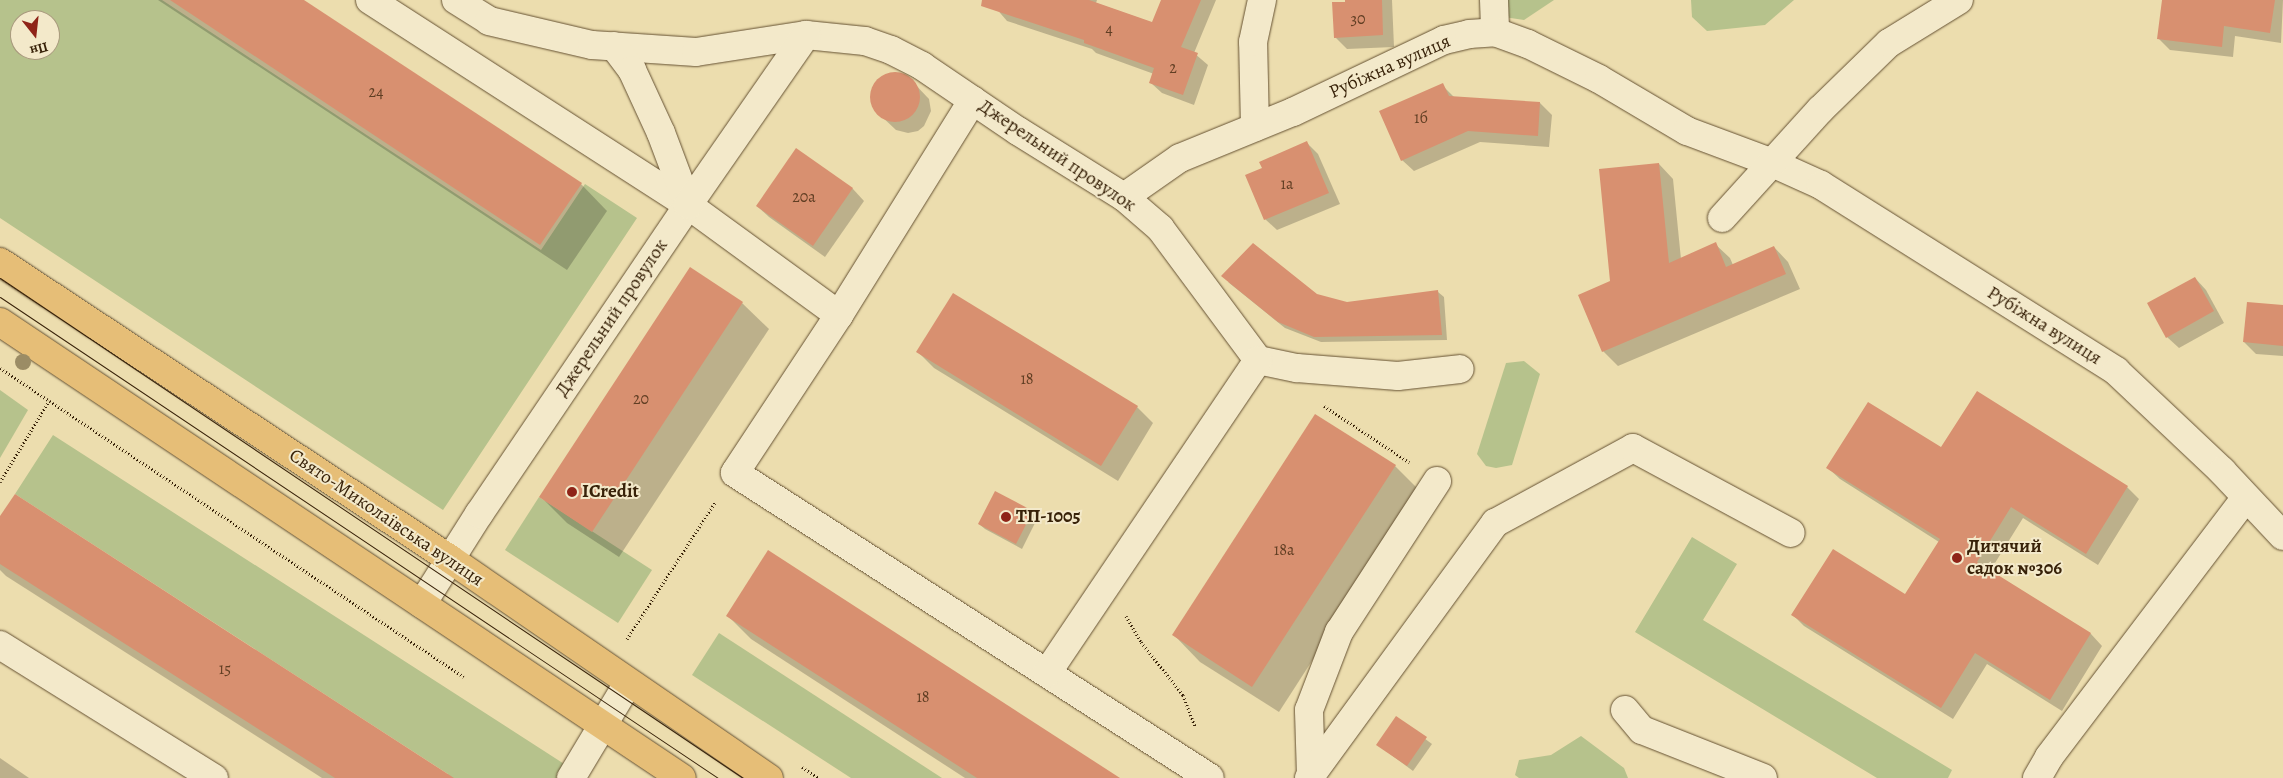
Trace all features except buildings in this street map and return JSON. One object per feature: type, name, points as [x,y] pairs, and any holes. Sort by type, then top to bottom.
[{"type":"main road","name":"Свято-Миколаївська вулиця","points":[[0,262],[450,559],[769,778]]},
{"type":"main road","points":[[0,322],[682,778]]},
{"type":"street","points":[[370,0],[688,204],[839,314]]},
{"type":"street","name":"Джерельний провулок","points":[[456,0],[488,21],[592,45],[696,52],[806,35],[864,41],[891,50],[922,66],[1124,196],[1160,228],[1258,360]]},
{"type":"street","points":[[1256,127],[1253,42],[1262,0]]},
{"type":"street","points":[[1494,0],[1495,32]]},
{"type":"street","points":[[1722,218],[1770,162],[1889,43],[1959,0]]},
{"type":"street","name":"Рубіжна вулиця","points":[[1124,196],[1180,158],[1256,127],[1444,40],[1469,34],[1495,32],[1528,44],[1599,79],[1687,131],[1770,162],[1821,185],[2116,371],[2246,497],[2283,536]]},
{"type":"street","name":"Джерельний провулок","points":[[422,604],[450,559],[688,204],[806,35]]},
{"type":"street","points":[[614,46],[632,70],[661,133],[688,204]]},
{"type":"street","points":[[973,100],[839,314],[735,472],[1210,778]]},
{"type":"street","points":[[1047,673],[1258,360],[1297,368],[1398,376],[1460,369]]},
{"type":"street","points":[[1312,777],[1495,523],[1632,448],[1790,533]]},
{"type":"street","points":[[1312,777],[1309,710],[1339,632],[1437,482]]},
{"type":"street","points":[[2037,778],[2049,758],[2246,497]]},
{"type":"street","points":[[0,645],[214,778]]},
{"type":"street","points":[[571,778],[602,725],[618,676]]},
{"type":"street","points":[[1625,710],[1642,730],[1763,778]]},
{"type":"path","points":[[0,368],[469,680]]},
{"type":"path","points":[[0,482],[69,369]]},
{"type":"path","points":[[1316,401],[1437,482]]},
{"type":"path","points":[[618,676],[735,472]]},
{"type":"path","points":[[1108,582],[1141,642],[1183,695],[1198,732]]},
{"type":"green space","points":[[0,0],[162,0],[541,250],[585,184],[637,218],[443,510],[0,218]]},
{"type":"green space","points":[[1497,0],[1554,0],[1524,20],[1504,17]]},
{"type":"green space","points":[[1691,0],[1794,0],[1765,25],[1707,31],[1692,17]]},
{"type":"green space","points":[[1524,361],[1540,374],[1512,465],[1496,468],[1486,466],[1477,454],[1506,363]]},
{"type":"green space","points":[[0,390],[28,410],[0,458]]},
{"type":"green space","points":[[53,435],[586,778],[446,778],[448,774],[15,494]]},
{"type":"green space","points":[[539,497],[652,570],[618,623],[505,550]]},
{"type":"green space","points":[[1692,537],[1737,564],[1703,620],[1952,770],[1948,778],[1877,778],[1635,632]]},
{"type":"green space","points":[[719,633],[942,778],[851,778],[692,675]]},
{"type":"green space","points":[[1581,736],[1624,768],[1628,778],[1519,778],[1515,775],[1519,760],[1551,755]]},
{"type":"tram line","points":[[0,278],[743,778]]},
{"type":"tram line","points":[[0,297],[718,778]]},
{"type":"place","name":"ICredit","points":[[572,492]]},
{"type":"place","name":"ТП-1005","points":[[1006,517]]},
{"type":"place","name":"Дитячий садок №306","points":[[1957,558]]}]
